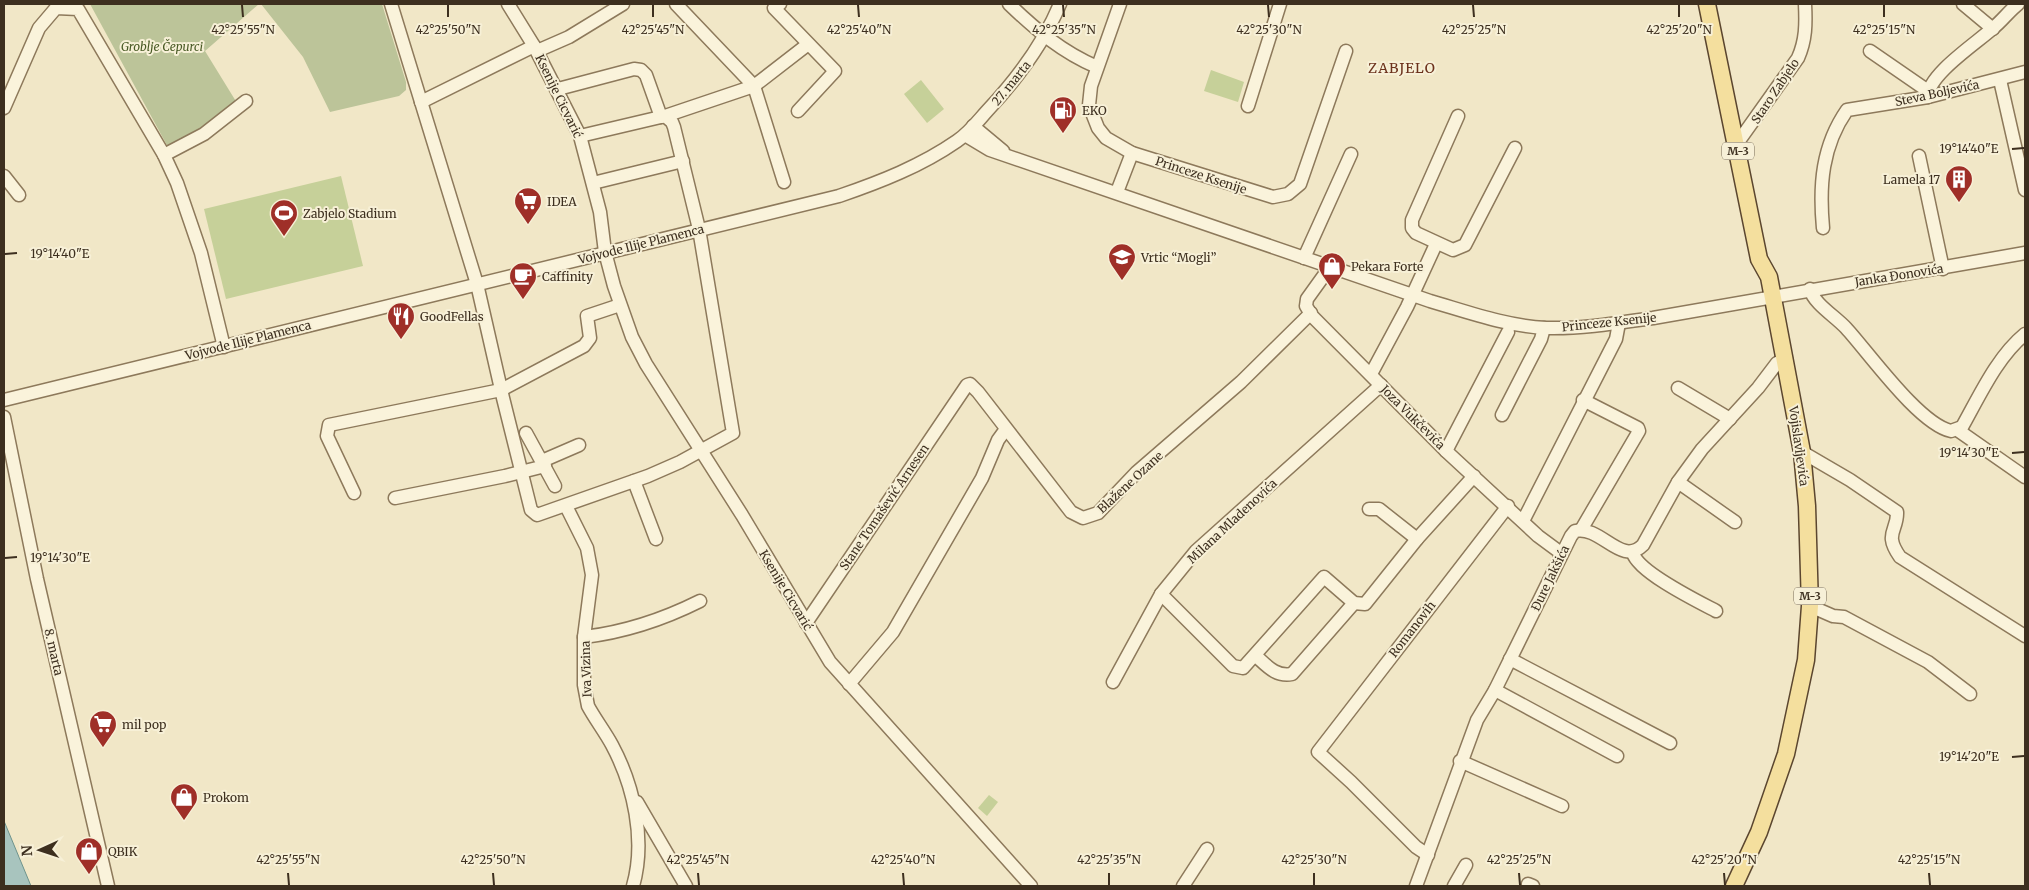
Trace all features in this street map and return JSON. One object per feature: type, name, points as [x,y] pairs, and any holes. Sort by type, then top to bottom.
[{"type":"main road","name":"Vojislavljevića","points":[[1708,4],[1758,259],[1769,277],[1773,296],[1802,452],[1807,506],[1810,606],[1806,660],[1786,754],[1760,832],[1734,886]]},
{"type":"street","points":[[391,4],[477,284],[501,390],[534,513],[541,514],[634,481],[680,462],[733,433],[699,229],[672,122],[663,117],[646,74],[641,70],[634,69],[558,89]]},
{"type":"street","name":"Ksenije Cicvarić","points":[[508,4],[536,48],[580,136],[603,225],[605,252],[620,305],[638,351],[702,450],[830,662],[1031,886]]},
{"type":"street","points":[[421,102],[536,48],[569,37],[624,4]]},
{"type":"street","points":[[676,4],[754,86],[784,182]]},
{"type":"street","points":[[1009,4],[1044,36],[1077,59],[1097,67]]},
{"type":"street","name":"27. marta","points":[[969,130],[1018,76],[1044,36],[1060,4]]},
{"type":"street","name":"Princeze Ksenije","points":[[1120,4],[1097,67],[1089,105],[1093,117],[1106,138],[1132,153],[1273,197],[1288,194],[1300,184],[1346,52]]},
{"type":"street","points":[[1248,106],[1280,4]]},
{"type":"street","name":"Staro Zabjelo","points":[[1736,145],[1798,58],[1804,45],[1806,32],[1805,4]]},
{"type":"street","points":[[1962,4],[1993,29]]},
{"type":"street","points":[[1870,51],[1928,94],[1962,51],[1993,29],[2018,4]]},
{"type":"street","points":[[777,6],[807,45],[835,72],[798,111]]},
{"type":"street","points":[[4,108],[39,28],[56,8],[73,7],[81,13],[164,156],[177,183],[189,224],[198,246],[224,346]]},
{"type":"street","points":[[580,136],[663,117],[754,86],[807,45]]},
{"type":"street","name":"Steva Boljevića","points":[[1823,228],[1821,184],[1826,154],[1831,137],[1848,110],[2000,80],[2025,72]]},
{"type":"street","points":[[2000,80],[2025,190]]},
{"type":"street","points":[[164,156],[204,134],[246,101]]},
{"type":"street","points":[[1458,116],[1412,223],[1416,233],[1436,244],[1453,250],[1465,245],[1515,148]]},
{"type":"street","name":"Princeze Ksenije","points":[[969,130],[978,145],[1330,267],[1478,315],[1544,328],[1619,323],[1773,296]]},
{"type":"street","name":"Vojvode Ilije Plamenca","points":[[4,400],[839,196],[874,184],[921,163],[969,130]]},
{"type":"street","points":[[1117,192],[1132,153]]},
{"type":"street","points":[[1304,258],[1350,154]]},
{"type":"street","points":[[1920,156],[1943,269]]},
{"type":"street","points":[[593,183],[683,161]]},
{"type":"street","points":[[4,176],[19,195]]},
{"type":"street","points":[[1371,374],[1436,244]]},
{"type":"street","name":"Janka Đonovića","points":[[1773,296],[1943,269],[2025,253]]},
{"type":"street","points":[[1311,313],[1306,306],[1306,299],[1330,267]]},
{"type":"street","points":[[1810,289],[1814,297],[1844,326],[1899,391],[1937,426],[1951,431],[1959,430],[2025,477]]},
{"type":"street","points":[[354,493],[328,436],[329,426],[501,390],[584,346],[590,338],[587,316],[620,305]]},
{"type":"street","name":"Joza Vukčevića","points":[[1311,313],[1446,450],[1523,521],[1561,553]]},
{"type":"street","name":"Blažene Ozane","points":[[963,390],[970,384],[973,386],[1071,512],[1080,518],[1091,517],[1241,382],[1311,313]]},
{"type":"street","points":[[1523,521],[1616,339],[1619,323]]},
{"type":"street","points":[[1502,415],[1541,339],[1544,328]]},
{"type":"street","points":[[1446,450],[1508,332]]},
{"type":"street","points":[[1959,430],[1985,385],[2014,343],[2025,334]]},
{"type":"street","points":[[1633,553],[1643,545],[1678,482],[1777,363],[1786,359]]},
{"type":"street","name":"Milana Mladenovića","points":[[1113,682],[1161,594],[1196,551],[1381,385]]},
{"type":"street","points":[[1678,388],[1730,419]]},
{"type":"street","name":"Stane Tomašević Arnesen","points":[[806,623],[963,390]]},
{"type":"street","name":"Đure Jakšića","points":[[1416,886],[1450,797],[1460,761],[1477,720],[1495,690],[1570,536],[1581,530],[1639,431],[1638,428],[1584,400]]},
{"type":"street","name":"8. marta","points":[[4,417],[37,579],[108,886]]},
{"type":"street","points":[[849,684],[893,632],[982,478],[998,440],[1006,429]]},
{"type":"street","points":[[526,433],[555,486]]},
{"type":"street","points":[[395,498],[523,472],[580,445]]},
{"type":"street","points":[[1802,452],[1850,480],[1898,512],[1892,530],[1896,551],[1900,557],[2025,636]]},
{"type":"street","points":[[1161,594],[1233,666],[1243,668],[1256,656],[1324,576],[1330,579],[1354,603],[1365,604],[1417,539],[1474,476]]},
{"type":"street","points":[[634,481],[656,539]]},
{"type":"street","points":[[1678,482],[1735,522]]},
{"type":"street","name":"Iva Vizina","points":[[566,506],[586,548],[590,562],[592,584],[584,637],[584,697],[615,750],[636,810],[638,843],[633,886]]},
{"type":"street","name":"Romanovih","points":[[1428,855],[1416,848],[1352,782],[1318,752],[1508,506]]},
{"type":"street","points":[[1369,509],[1379,509],[1417,539]]},
{"type":"street","points":[[1581,530],[1595,534],[1621,550],[1633,553]]},
{"type":"street","points":[[1633,553],[1634,557],[1645,569],[1716,611]]},
{"type":"street","points":[[584,637],[610,634],[667,618],[700,601]]},
{"type":"street","points":[[1256,656],[1276,673],[1292,674],[1354,603]]},
{"type":"street","points":[[1810,606],[1833,616],[1844,617],[1928,662],[1970,694]]},
{"type":"street","points":[[1510,659],[1670,743]]},
{"type":"street","points":[[1495,690],[1617,756]]},
{"type":"street","points":[[1460,761],[1562,806]]},
{"type":"street","points":[[630,790],[686,886]]},
{"type":"street","points":[[1182,886],[1208,849]]},
{"type":"street","points":[[1454,886],[1466,865]]},
{"type":"green space","name":"Groblje Čepurci","points":[[90,4],[259,4],[205,51],[237,103],[194,136],[169,149]]},
{"type":"green space","points":[[261,4],[382,4],[406,82],[406,90],[399,96],[330,112],[303,57]]},
{"type":"green space","points":[[1211,70],[1244,82],[1238,102],[1204,91]]},
{"type":"green space","points":[[921,80],[944,109],[927,123],[904,94]]},
{"type":"green space","name":"Zabjelo Stadium","points":[[341,176],[363,266],[226,299],[204,209]]},
{"type":"green space","points":[[989,795],[998,802],[987,816],[978,808]]},
{"type":"water","points":[[4,821],[31,886],[4,886]]},
{"type":"place","name":"EKO","points":[[1063,134]]},
{"type":"place","name":"Lamela 17","points":[[1959,203]]},
{"type":"place","name":"IDEA","points":[[528,225]]},
{"type":"place","name":"Zabjelo Stadium","points":[[284,237]]},
{"type":"place","name":"Vrtic “Mogli”","points":[[1122,281]]},
{"type":"place","name":"Pekara Forte","points":[[1332,290]]},
{"type":"place","name":"Caffinity","points":[[523,300]]},
{"type":"place","name":"GoodFellas","points":[[401,340]]},
{"type":"place","name":"mil pop","points":[[103,748]]},
{"type":"place","name":"Prokom","points":[[184,821]]},
{"type":"place","name":"QBIK","points":[[89,875]]},
{"type":"district","name":"ZABJELO","points":[[1402,68]]}]
